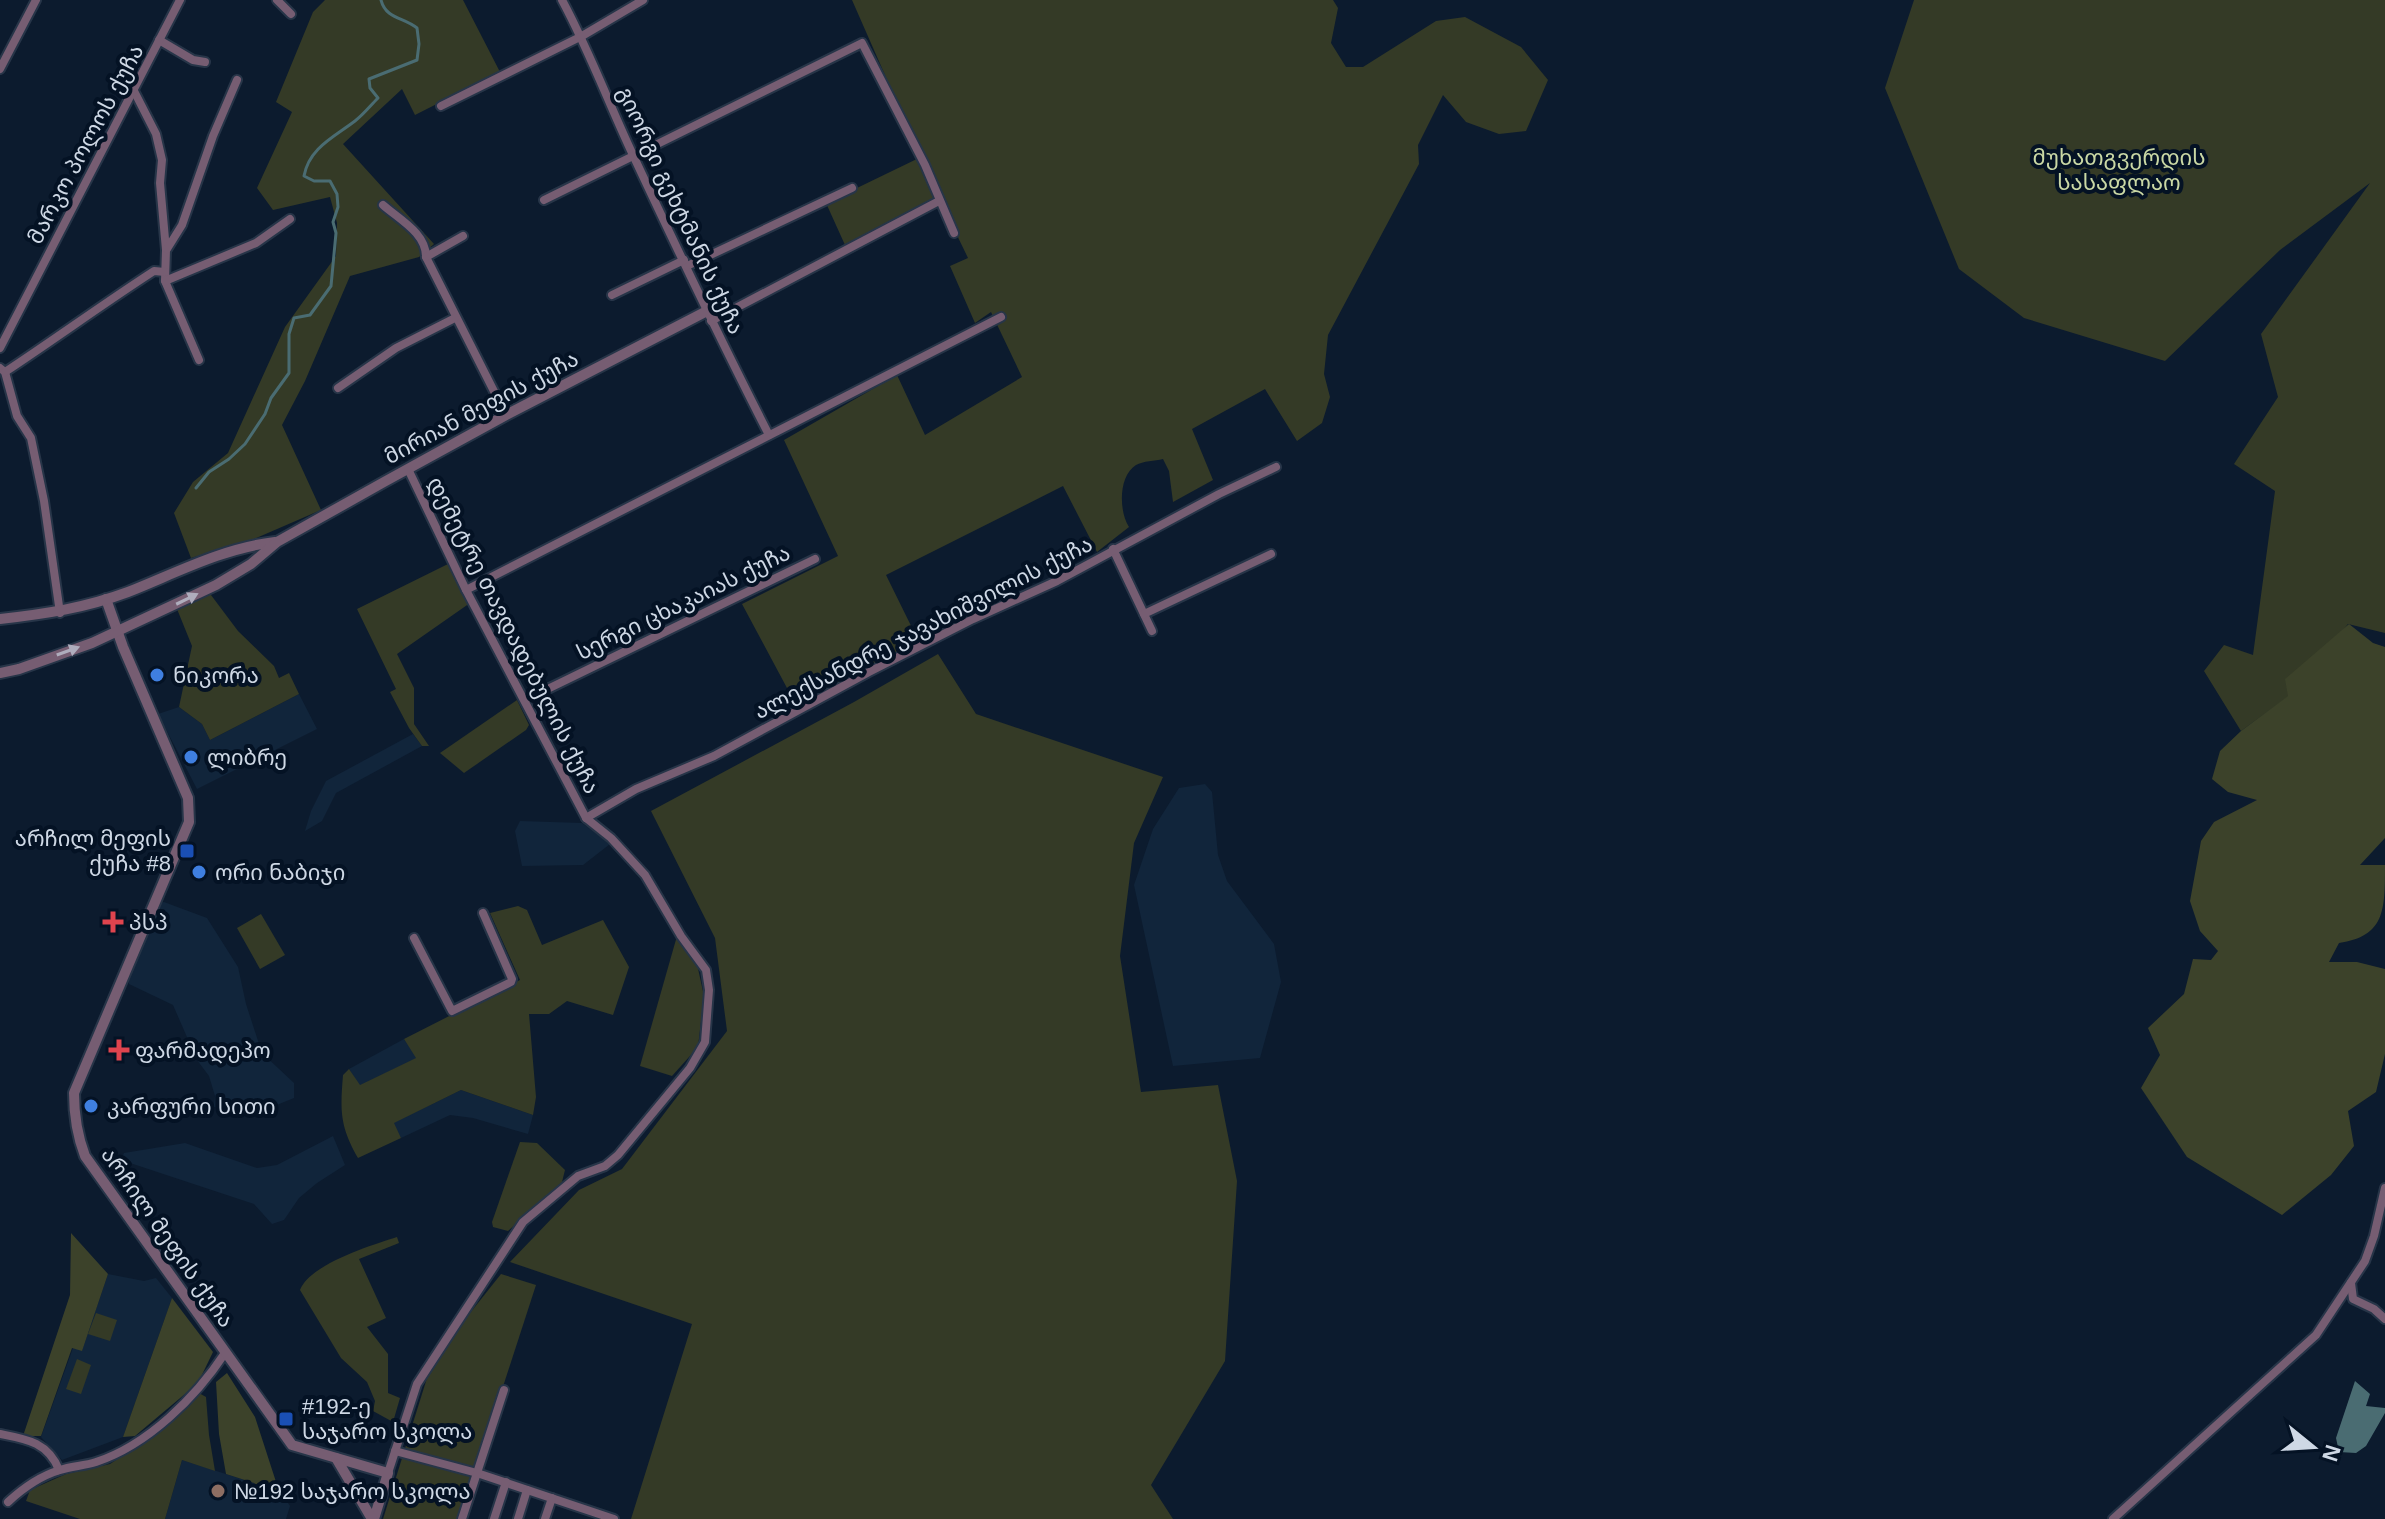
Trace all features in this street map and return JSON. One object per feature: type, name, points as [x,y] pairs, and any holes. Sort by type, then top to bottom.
[{"type":"street","points":[[0,69],[36,0]]},
{"type":"street","name":"მარკო პოლოს ქუჩა","points":[[0,348],[180,0]]},
{"type":"street","points":[[277,0],[291,14]]},
{"type":"street","name":"გიორგი გეხტმანის ქუჩა","points":[[562,0],[582,36],[709,316],[769,435]]},
{"type":"street","points":[[441,106],[582,36],[643,0]]},
{"type":"street","points":[[159,40],[193,60],[205,62]]},
{"type":"street","points":[[544,200],[862,43],[925,165],[954,233]]},
{"type":"street","points":[[166,250],[182,225],[213,136],[237,80]]},
{"type":"street","points":[[133,89],[156,134],[162,160],[160,183],[165,276],[199,360]]},
{"type":"street","points":[[612,295],[852,188]]},
{"type":"street","points":[[709,316],[939,201]]},
{"type":"street","points":[[383,205],[426,245],[426,257],[506,415]]},
{"type":"street","points":[[60,613],[31,438],[17,416],[2,370],[59,337],[78,320],[154,271],[165,276],[256,243],[290,219]]},
{"type":"street","points":[[426,257],[463,236]]},
{"type":"street","name":"მირიან მეფის ქუჩა","points":[[0,673],[19,669],[117,631],[216,585],[251,564],[277,542],[506,415],[709,316]]},
{"type":"street","points":[[466,590],[1001,317]]},
{"type":"street","points":[[338,388],[396,348],[455,318]]},
{"type":"street","name":"ალექსანდრე ჯავახიშვილის ქუჩა","points":[[586,818],[636,789],[714,756],[869,672],[1057,581],[1113,549],[1276,467]]},
{"type":"street","name":"დემეტრე თავდადებულის ქუჩა","points":[[373,1519],[417,1384],[523,1222],[578,1176],[606,1169],[690,1068],[705,1042],[709,990],[706,970],[681,936],[645,875],[611,838],[586,818],[466,590],[408,469]]},
{"type":"street","name":"მირიან მეფის ქუჩა","points":[[0,619],[60,613],[241,548],[277,542]]},
{"type":"street","points":[[241,548],[253,557],[251,564]]},
{"type":"street","points":[[1113,549],[1152,631]]},
{"type":"street","points":[[1144,614],[1271,554]]},
{"type":"street","name":"სერგი ცხაკაიას ქუჩა","points":[[525,700],[815,559]]},
{"type":"street","name":"არჩილ მეფის ქუჩა","points":[[106,599],[188,798],[189,822],[74,1093],[74,1119],[85,1156],[292,1445],[388,1473]]},
{"type":"street","points":[[414,938],[452,1011],[512,979],[483,913]]},
{"type":"street","points":[[2113,1519],[2316,1335],[2365,1261],[2385,1188]]},
{"type":"street","points":[[2351,1283],[2353,1299],[2374,1309],[2385,1319]]},
{"type":"street","points":[[8,1502],[25,1486],[59,1470],[98,1462],[159,1426],[209,1377],[225,1353]]},
{"type":"street","points":[[462,1519],[504,1390]]},
{"type":"street","points":[[0,1434],[36,1441],[55,1458],[59,1470]]},
{"type":"street","points":[[395,1451],[506,1482],[588,1515],[614,1519]]},
{"type":"street","points":[[336,1458],[373,1519]]},
{"type":"street","points":[[494,1519],[506,1482]]},
{"type":"street","points":[[518,1519],[527,1490]]},
{"type":"street","points":[[545,1519],[552,1498]]},
{"type":"shaded area","points":[[2349,624],[2373,643],[2385,647],[2385,838],[2360,865],[2385,865],[2384,896],[2383,908],[2374,927],[2354,940],[2339,943],[2329,962],[2357,962],[2385,969],[2385,1054],[2376,1092],[2348,1111],[2354,1146],[2331,1175],[2282,1215],[2187,1157],[2141,1088],[2160,1055],[2148,1028],[2184,994],[2193,959],[2211,960],[2218,951],[2200,931],[2190,901],[2201,841],[2214,822],[2257,800],[2228,792],[2212,779],[2220,751],[2288,696],[2285,679]]},
{"type":"shaded area","points":[[299,694],[317,729],[197,789],[158,714],[179,707],[202,724],[210,740]]},
{"type":"shaded area","points":[[413,734],[422,746],[336,793],[322,821],[305,831],[326,781]]},
{"type":"shaded area","points":[[1205,784],[1212,792],[1218,855],[1227,881],[1274,944],[1281,982],[1260,1058],[1173,1066],[1134,885],[1153,829],[1179,788]]},
{"type":"shaded area","points":[[520,821],[582,823],[610,844],[583,865],[522,866],[515,831]]},
{"type":"shaded area","points":[[160,903],[207,918],[238,967],[262,1053],[294,1083],[294,1098],[250,1116],[214,1107],[215,1096],[209,1076],[197,1060],[173,1005],[129,984],[128,978]]},
{"type":"shaded area","points":[[404,1039],[417,1058],[359,1086],[349,1069]]},
{"type":"shaded area","points":[[461,1090],[533,1115],[528,1134],[473,1118],[450,1115],[401,1138],[393,1123]]},
{"type":"shaded area","points":[[333,1136],[345,1165],[299,1198],[284,1220],[272,1224],[254,1204],[121,1160],[124,1153],[185,1143],[257,1168],[277,1165]]},
{"type":"shaded area","points":[[71,1233],[108,1274],[82,1351],[72,1348],[41,1436],[23,1436],[70,1295]]},
{"type":"shaded area","points":[[108,1274],[144,1281],[156,1278],[172,1298],[123,1437],[62,1460],[41,1437],[73,1348],[82,1350]]},
{"type":"shaded area","points":[[172,1298],[213,1352],[198,1383],[135,1436],[123,1437]]},
{"type":"shaded area","points":[[227,1373],[255,1417],[278,1488],[270,1499],[254,1483],[226,1474],[219,1434],[216,1382]]},
{"type":"shaded area","points":[[2355,1381],[2370,1394],[2366,1406],[2385,1408],[2385,1413],[2366,1446],[2356,1453],[2339,1452],[2336,1438]]},
{"type":"shaded area","name":"№192 საჯარო სკოლა","points":[[182,1460],[254,1483],[270,1499],[278,1488],[290,1506],[286,1519],[165,1519]]},
{"type":"green space","points":[[325,0],[463,0],[500,72],[415,115],[402,89],[343,144],[434,244],[419,257],[350,276],[305,381],[282,425],[321,510],[254,539],[191,558],[174,513],[193,482],[228,453],[285,327],[336,256],[337,223],[330,197],[273,210],[257,188],[292,112],[276,102],[313,12]]},
{"type":"green space","points":[[852,0],[1333,0],[1338,8],[1331,43],[1346,67],[1363,67],[1436,21],[1465,17],[1521,47],[1548,80],[1526,131],[1499,134],[1466,122],[1443,95],[1418,145],[1419,164],[1328,335],[1324,374],[1330,397],[1322,423],[1297,441],[1265,389],[1192,429],[1213,480],[1173,502],[1169,471],[1163,459],[1136,465],[1130,470],[1122,494],[1123,513],[1129,527],[1097,552],[1063,486],[886,575],[919,642],[795,703],[742,604],[838,556],[784,440],[897,375],[925,435],[1022,377],[991,312],[975,323],[950,266],[968,258],[938,196],[845,245],[826,203],[921,157]]},
{"type":"green space","name":"მუხათგვერდის სასაფლაო","points":[[1914,0],[2385,0],[2385,633],[2348,624],[2289,696],[2241,731],[2204,671],[2224,645],[2253,655],[2275,491],[2234,464],[2278,397],[2261,334],[2370,183],[2280,250],[2165,361],[2024,318],[1959,269],[1885,88]]},
{"type":"green space","points":[[450,563],[470,603],[397,654],[414,688],[414,724],[429,746],[422,746],[390,692],[396,689],[357,609]]},
{"type":"green space","points":[[208,591],[238,631],[274,666],[279,678],[289,673],[299,694],[210,740],[202,724],[179,707],[192,646],[177,609]]},
{"type":"green space","points":[[938,654],[976,714],[1163,777],[1134,843],[1120,956],[1141,1092],[1218,1085],[1237,1181],[1225,1361],[1151,1485],[1173,1519],[631,1519],[692,1324],[510,1262],[579,1190],[622,1169],[727,1031],[715,938],[651,811]]},
{"type":"green space","points":[[517,700],[529,725],[526,730],[464,773],[440,753]]},
{"type":"green space","points":[[518,906],[527,910],[542,945],[603,920],[629,967],[613,1015],[567,1001],[549,1014],[529,1014],[536,1097],[533,1115],[461,1090],[394,1123],[401,1138],[358,1158],[343,1118],[343,1075],[349,1069],[360,1085],[416,1058],[404,1039],[520,980],[490,913]]},
{"type":"green space","points":[[261,914],[285,955],[260,969],[237,928]]},
{"type":"green space","points":[[677,936],[697,964],[704,996],[698,1047],[672,1076],[640,1066]]},
{"type":"green space","points":[[520,1142],[537,1143],[565,1170],[562,1182],[508,1231],[493,1227],[492,1222]]},
{"type":"green space","points":[[397,1237],[399,1243],[359,1259],[386,1318],[367,1327],[388,1354],[388,1393],[400,1398],[393,1422],[373,1411],[375,1401],[367,1382],[341,1358],[300,1290],[306,1281],[328,1264]]},
{"type":"green space","points":[[501,1274],[536,1285],[460,1519],[383,1519],[427,1378],[466,1318]]},
{"type":"green space","points":[[96,1313],[117,1320],[110,1341],[88,1334]]},
{"type":"green space","points":[[77,1359],[91,1365],[81,1394],[66,1389]]},
{"type":"green space","points":[[199,1393],[206,1397],[215,1471],[182,1460],[165,1519],[80,1519],[26,1501],[30,1490],[66,1474],[110,1464],[167,1426]]},
{"type":"waterway","points":[[196,488],[209,472],[245,444],[289,373],[289,334],[294,318],[310,315],[331,286],[337,194],[330,181],[314,181],[304,176],[311,158],[378,98],[370,88],[369,79],[417,60],[417,28],[387,11],[381,0]]},
{"type":"place","name":"ნიკორა","points":[[157,675]]},
{"type":"place","name":"ლიბრე","points":[[191,757]]},
{"type":"place","name":"არჩილ მეფის ქუჩა #8","points":[[187,851]]},
{"type":"place","name":"ორი ნაბიჯი","points":[[199,872]]},
{"type":"place","name":"პსპ","points":[[113,922]]},
{"type":"place","name":"ფარმადეპო","points":[[119,1050]]},
{"type":"place","name":"კარფური სითი","points":[[91,1106]]},
{"type":"place","name":"#192-ე საჯარო სკოლა","points":[[286,1419]]},
{"type":"place","name":"№192 საჯარო სკოლა","points":[[218,1491]]}]
